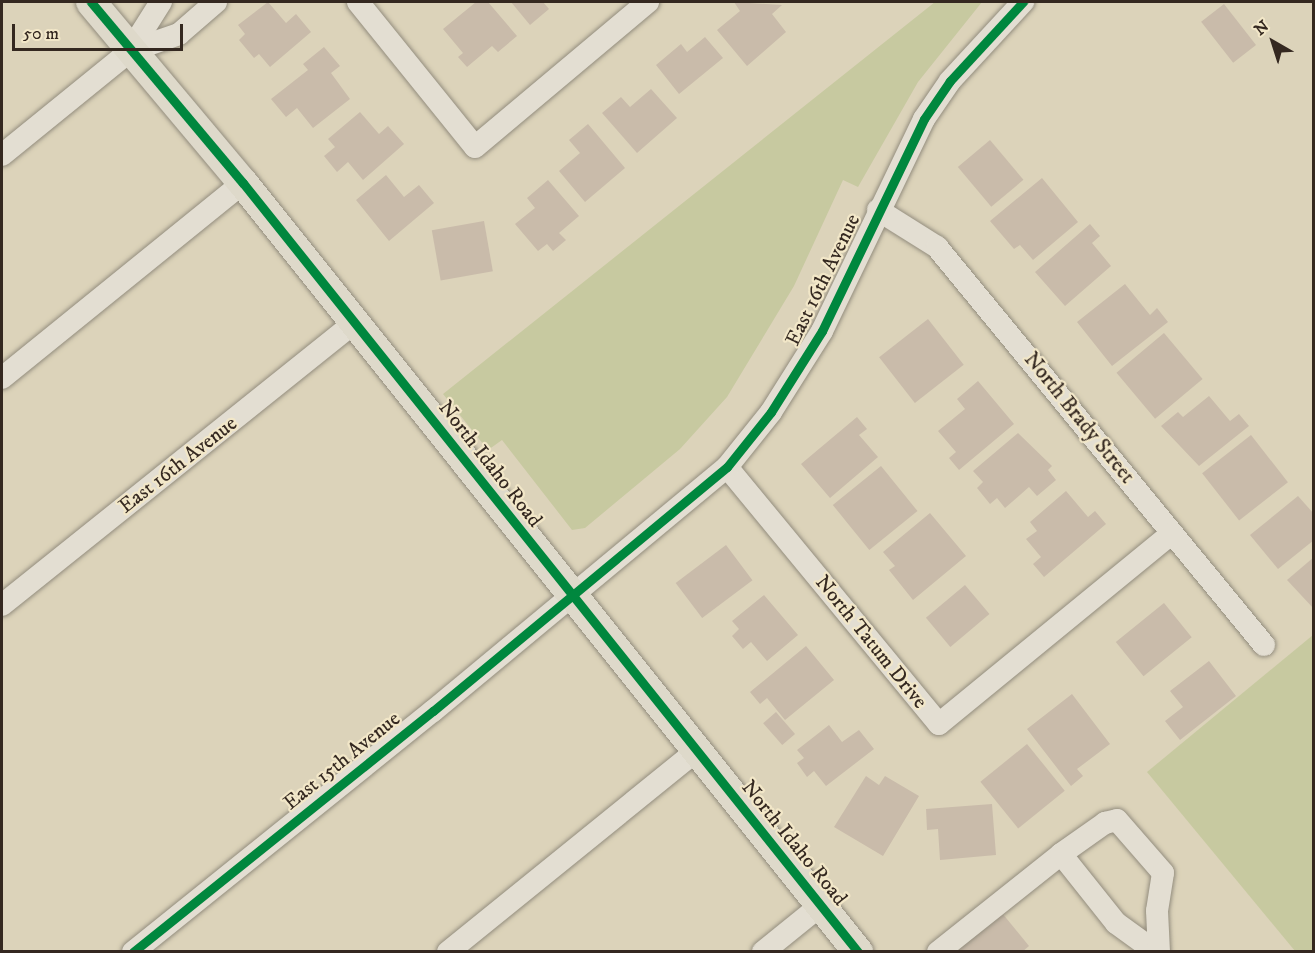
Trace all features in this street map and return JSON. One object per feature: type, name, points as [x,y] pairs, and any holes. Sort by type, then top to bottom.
[{"type":"main road","name":"North Idaho Road","points":[[91,2],[243,183],[571,596],[858,951]]},
{"type":"street","points":[[2,155],[130,51],[161,2]]},
{"type":"street","points":[[130,51],[179,34],[216,2]]},
{"type":"street","points":[[358,2],[475,147],[648,2]]},
{"type":"street","name":"East 16th Avenue","points":[[571,596],[727,467],[771,412],[822,332],[904,155],[950,81],[1023,2]]},
{"type":"street","points":[[2,378],[243,183]]},
{"type":"street","name":"North Brady Street","points":[[878,210],[937,247],[1264,645]]},
{"type":"street","name":"East 16th Avenue","points":[[2,605],[354,323]]},
{"type":"street","name":"North Tatum Drive","points":[[727,467],[939,724],[1172,533]]},
{"type":"street","name":"East 15th Avenue","points":[[133,951],[571,596]]},
{"type":"street","points":[[448,951],[696,751]]},
{"type":"street","points":[[938,951],[1061,854],[1105,823],[1117,820],[1163,873],[1157,911],[1157,951]]},
{"type":"street","points":[[1061,854],[1116,923],[1157,951]]},
{"type":"street","points":[[764,951],[821,905]]},
{"type":"green space","points":[[935,2],[982,2],[918,82],[858,187],[843,180],[794,286],[727,397],[680,449],[585,528],[572,530],[502,440],[488,450],[443,394]]},
{"type":"green space","points":[[1313,635],[1313,951],[1295,951],[1147,772]]},
{"type":"building","points":[[268,2],[286,23],[296,14],[311,32],[270,67],[259,54],[254,58],[239,40],[245,34],[238,25]]},
{"type":"building","points":[[476,2],[488,2],[517,36],[498,52],[492,46],[467,67],[458,57],[463,53],[443,29]]},
{"type":"building","points":[[511,2],[543,2],[549,9],[530,25]]},
{"type":"building","points":[[734,2],[782,5],[772,14],[786,32],[747,66],[717,30],[740,11]]},
{"type":"building","points":[[1224,4],[1256,45],[1233,63],[1201,22]]},
{"type":"building","points":[[705,37],[723,58],[679,94],[656,65],[681,44],[687,52]]},
{"type":"building","points":[[324,47],[340,66],[331,73],[350,99],[313,128],[297,108],[286,117],[271,99],[308,70],[303,64]]},
{"type":"building","points":[[651,89],[677,118],[637,153],[602,113],[621,97],[630,107]]},
{"type":"building","points":[[360,112],[379,134],[388,126],[404,144],[363,180],[348,162],[337,172],[324,156],[335,147],[328,139]]},
{"type":"building","points":[[588,124],[625,168],[585,202],[559,171],[580,153],[569,140]]},
{"type":"building","points":[[990,140],[1023,180],[991,207],[958,167]]},
{"type":"building","points":[[386,175],[404,197],[419,185],[434,203],[389,241],[356,200]]},
{"type":"building","points":[[1042,178],[1078,222],[1033,260],[1020,245],[1014,249],[990,221]]},
{"type":"building","points":[[548,180],[579,216],[559,233],[566,240],[553,251],[547,244],[538,251],[515,224],[535,208],[527,198]]},
{"type":"building","points":[[484,221],[493,271],[441,280],[432,230]]},
{"type":"building","points":[[1090,224],[1100,236],[1092,243],[1111,266],[1065,306],[1035,272]]},
{"type":"building","points":[[1125,284],[1150,315],[1157,308],[1168,322],[1112,366],[1077,322]]},
{"type":"building","points":[[928,319],[964,365],[915,403],[879,357]]},
{"type":"building","points":[[1164,333],[1203,379],[1155,419],[1117,373]]},
{"type":"building","points":[[978,381],[1014,424],[959,470],[949,458],[956,452],[938,431],[965,409],[957,399]]},
{"type":"building","points":[[1209,396],[1230,421],[1239,414],[1249,426],[1199,466],[1161,426],[1178,412],[1183,417]]},
{"type":"building","points":[[857,417],[867,429],[859,435],[878,457],[830,498],[801,464]]},
{"type":"building","points":[[1018,433],[1052,466],[1048,470],[1056,480],[1037,496],[1029,487],[1005,508],[997,498],[990,504],[977,488],[983,482],[973,471]]},
{"type":"building","points":[[1251,435],[1288,482],[1239,520],[1202,473]]},
{"type":"building","points":[[881,466],[918,511],[869,550],[833,505]]},
{"type":"building","points":[[1066,491],[1088,517],[1095,511],[1106,524],[1044,577],[1033,564],[1041,557],[1026,539],[1037,531],[1030,522]]},
{"type":"building","points":[[1298,496],[1314,514],[1314,540],[1278,569],[1250,535]]},
{"type":"building","points":[[930,513],[966,556],[913,600],[889,570],[895,566],[883,552]]},
{"type":"building","points":[[726,545],[752,580],[702,618],[676,583]]},
{"type":"building","points":[[1314,557],[1314,609],[1287,580]]},
{"type":"building","points":[[965,585],[989,614],[950,647],[926,618]]},
{"type":"building","points":[[764,595],[798,635],[767,661],[751,642],[743,649],[732,636],[739,629],[732,621]]},
{"type":"building","points":[[1164,603],[1192,637],[1144,676],[1116,642]]},
{"type":"building","points":[[806,646],[834,680],[785,720],[767,698],[760,704],[750,692]]},
{"type":"building","points":[[1209,661],[1236,696],[1180,740],[1165,721],[1183,707],[1170,691]]},
{"type":"building","points":[[1072,694],[1110,744],[1077,769],[1083,776],[1071,786],[1027,729]]},
{"type":"building","points":[[776,712],[795,734],[782,745],[763,723]]},
{"type":"building","points":[[829,725],[842,742],[859,730],[874,749],[826,786],[814,771],[807,777],[797,763],[804,758],[797,750]]},
{"type":"building","points":[[1027,744],[1065,791],[1018,828],[980,782]]},
{"type":"building","points":[[866,776],[879,785],[885,776],[919,796],[883,856],[834,827]]},
{"type":"building","points":[[992,804],[996,855],[940,860],[938,829],[927,830],[926,809]]},
{"type":"building","points":[[1002,913],[1029,946],[1022,952],[956,952]]},
{"type":"cycle path","points":[[91,2],[243,183],[858,952]]},
{"type":"cycle path","points":[[133,952],[433,711],[727,467],[771,412],[822,331],[924,119],[950,81],[1023,2]]}]
